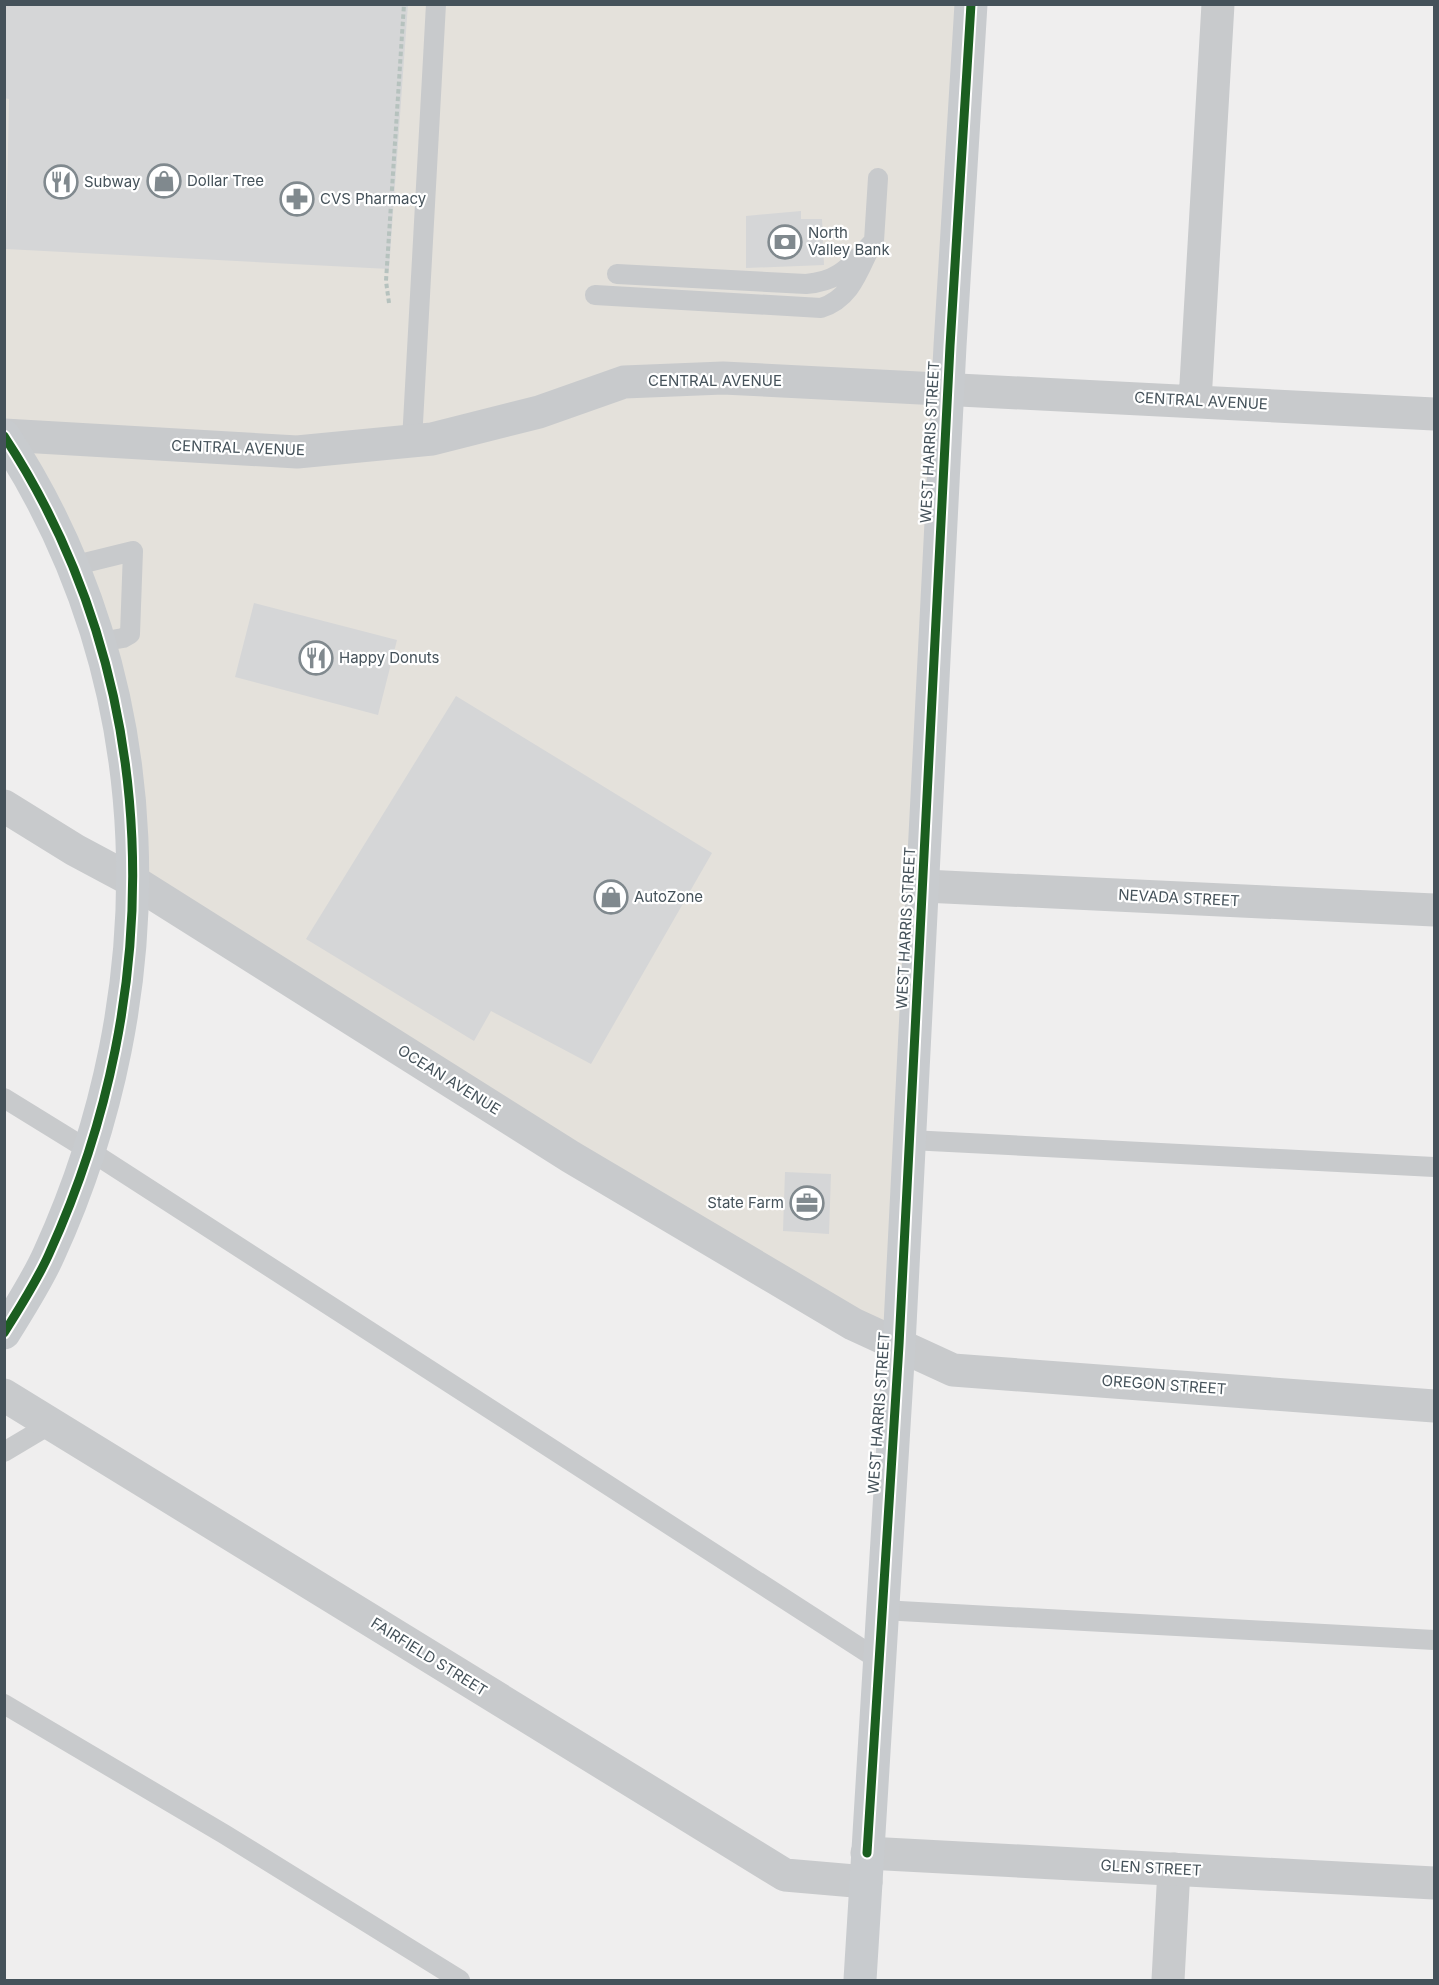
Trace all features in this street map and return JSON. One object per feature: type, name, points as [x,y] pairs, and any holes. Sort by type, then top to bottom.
[{"type":"main road","name":"WEST HARRIS STREET","points":[[860,1980],[899,1345],[948,388],[971,4]]},
{"type":"main road","points":[[4,435],[46,506],[72,566],[100,642],[124,737],[132,828],[133,881],[132,937],[118,1040],[90,1151],[49,1256],[4,1333]]},
{"type":"street","points":[[1195,401],[1218,4]]},
{"type":"street","name":"CENTRAL AVENUE","points":[[4,435],[297,452],[432,439],[539,412],[624,382],[723,378],[1434,414]]},
{"type":"street","name":"OCEAN AVENUE","points":[[4,806],[75,850],[133,881],[571,1157],[853,1324],[899,1345]]},
{"type":"street","name":"NEVADA STREET","points":[[924,886],[1434,910]]},
{"type":"street","name":"OREGON STREET","points":[[899,1345],[953,1370],[1434,1406]]},
{"type":"street","name":"FAIRFIELD STREET","points":[[4,1395],[785,1875],[867,1867]]},
{"type":"street","name":"GLEN STREET","points":[[867,1867],[1174,1869],[1434,1883]]},
{"type":"street","points":[[1168,1980],[1174,1869]]},
{"type":"lane","points":[[412,441],[436,4]]},
{"type":"lane","points":[[874,241],[841,274],[826,283],[606,284],[821,308],[836,303],[845,293],[874,241],[878,178]]},
{"type":"lane","points":[[72,566],[133,551],[130,634],[123,638],[100,642]]},
{"type":"lane","points":[[4,1098],[90,1151],[879,1660]]},
{"type":"lane","points":[[910,1140],[1434,1167]]},
{"type":"lane","points":[[4,1452],[51,1424]]},
{"type":"lane","points":[[882,1610],[1434,1640]]},
{"type":"lane","points":[[4,1704],[234,1840],[460,1980]]},
{"type":"shaded area","points":[[5,5],[971,5],[899,1345],[133,881],[124,737],[5,436]]},
{"type":"building","points":[[4,4],[408,4],[389,269],[6,249],[9,99],[4,98]]},
{"type":"building","name":"North Valley Bank","points":[[801,211],[801,219],[822,219],[824,265],[746,268],[746,216]]},
{"type":"building","name":"Happy Donuts","points":[[254,603],[397,640],[378,715],[235,677]]},
{"type":"building","points":[[456,696],[712,853],[591,1064],[491,1011],[474,1041],[306,939]]},
{"type":"building","name":"State Farm","points":[[785,1172],[831,1174],[829,1234],[783,1231]]},
{"type":"cycle path","points":[[867,1853],[899,1345],[950,346],[971,4]]},
{"type":"cycle path","points":[[4,436],[57,531],[96,630],[121,733],[132,838],[130,944],[115,1050],[88,1153],[49,1254],[34,1284],[4,1333]]},
{"type":"place","name":"Dollar Tree","points":[[164,181]]},
{"type":"place","name":"Subway","points":[[61,182]]},
{"type":"place","name":"CVS Pharmacy","points":[[297,199]]},
{"type":"place","name":"North Valley Bank","points":[[785,242]]},
{"type":"place","name":"Happy Donuts","points":[[316,658]]},
{"type":"place","name":"AutoZone","points":[[611,897]]},
{"type":"place","name":"State Farm","points":[[807,1203]]}]
